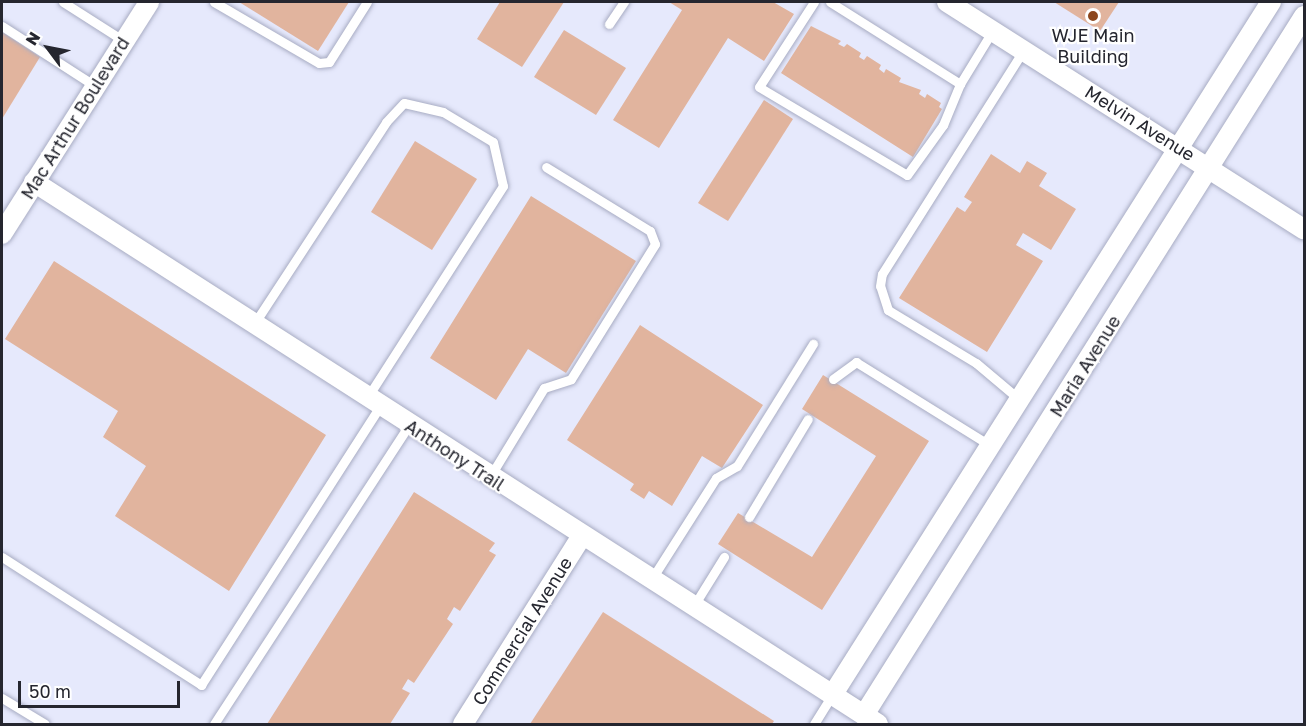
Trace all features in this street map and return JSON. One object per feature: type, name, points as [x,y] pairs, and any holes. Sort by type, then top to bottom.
[{"type":"street","name":"Mac Arthur Boulevard","points":[[2,234],[149,2]]},
{"type":"street","name":"Melvin Avenue","points":[[947,2],[1180,147],[1305,229]]},
{"type":"street","name":"Maria Avenue","points":[[833,694],[1271,2]]},
{"type":"street","name":"Maria Avenue","points":[[871,720],[1305,16]]},
{"type":"street","name":"Anthony Trail","points":[[34,182],[581,537],[871,720]]},
{"type":"street","name":"Commercial Avenue","points":[[469,722],[581,537]]},
{"type":"lane","points":[[63,2],[124,40]]},
{"type":"lane","points":[[214,2],[309,61],[329,62],[367,2]]},
{"type":"lane","points":[[609,24],[624,2]]},
{"type":"lane","points":[[814,2],[759,87],[907,175],[943,125],[960,84],[993,30]]},
{"type":"lane","points":[[831,2],[960,84]]},
{"type":"lane","points":[[2,26],[95,86]]},
{"type":"lane","points":[[1020,400],[976,363],[888,310],[880,286],[882,274],[1023,49]]},
{"type":"lane","points":[[2,557],[201,685],[503,186],[493,142],[443,112],[404,103],[386,122],[254,324]]},
{"type":"lane","points":[[489,477],[544,388],[571,379],[655,244],[650,231],[546,167]]},
{"type":"lane","points":[[651,580],[716,478],[737,466],[813,344]]},
{"type":"lane","points":[[833,379],[856,362],[991,446]]},
{"type":"lane","points":[[748,517],[808,419]]},
{"type":"lane","points":[[214,724],[409,425]]},
{"type":"lane","points":[[693,607],[724,556]]},
{"type":"lane","points":[[814,724],[833,694]]},
{"type":"lane","points":[[2,698],[45,724]]},
{"type":"building","points":[[239,2],[349,2],[318,51]]},
{"type":"building","points":[[500,2],[564,2],[522,67],[477,39]]},
{"type":"building","points":[[669,2],[773,2],[794,14],[764,61],[728,38],[659,148],[613,120],[682,10]]},
{"type":"building","name":"WJE Main Building","points":[[1054,2],[1119,2],[1100,31]]},
{"type":"building","points":[[811,26],[841,41],[838,44],[844,47],[847,44],[861,53],[859,57],[864,60],[867,56],[881,65],[879,69],[884,73],[886,69],[901,78],[899,82],[921,90],[919,94],[925,98],[927,94],[941,103],[939,107],[942,109],[913,157],[781,73]]},
{"type":"building","points":[[564,30],[626,68],[596,115],[534,77]]},
{"type":"building","points":[[2,32],[40,57],[2,119]]},
{"type":"building","points":[[764,100],[793,119],[728,221],[698,203]]},
{"type":"building","points":[[415,141],[477,179],[432,250],[371,212]]},
{"type":"building","points":[[991,154],[1020,173],[1027,161],[1047,173],[1039,186],[1076,209],[1051,250],[1023,233],[1016,245],[1043,261],[987,352],[899,298],[957,207],[965,212],[972,202],[964,197]]},
{"type":"building","points":[[531,196],[636,261],[566,373],[528,349],[496,400],[430,358]]},
{"type":"building","points":[[54,261],[326,435],[229,591],[115,516],[146,466],[103,437],[118,411],[5,339]]},
{"type":"building","points":[[640,325],[763,405],[722,468],[702,456],[672,506],[649,491],[644,499],[630,490],[634,484],[567,440]]},
{"type":"building","points":[[823,375],[929,441],[822,610],[718,544],[738,513],[812,557],[876,456],[802,409]]},
{"type":"building","points":[[414,492],[495,543],[489,551],[496,555],[460,611],[454,607],[447,619],[453,624],[414,683],[408,679],[402,689],[410,693],[390,724],[267,724]]},
{"type":"building","points":[[603,612],[774,721],[772,724],[530,724]]},
{"type":"place","name":"WJE Main Building","points":[[1093,16]]}]
